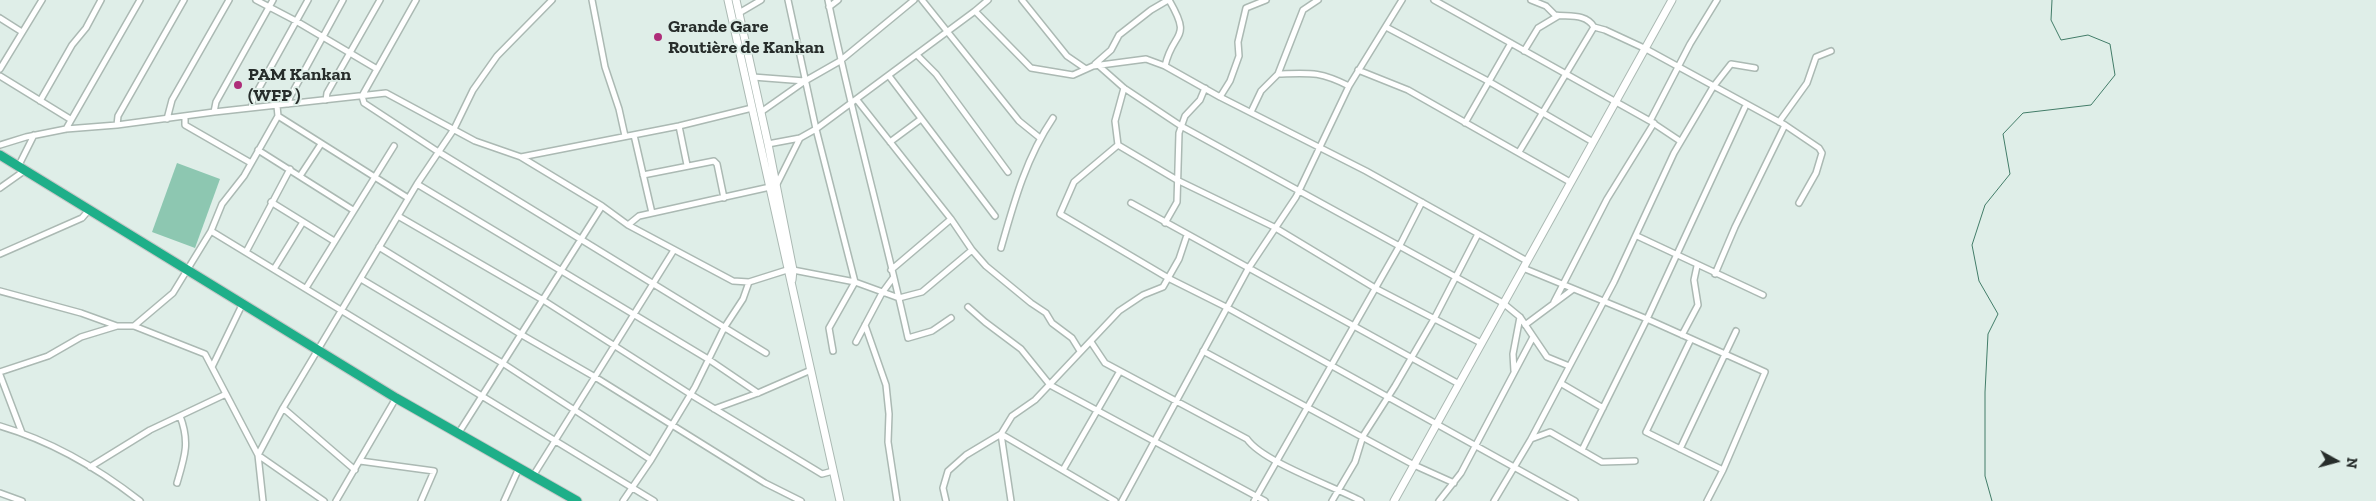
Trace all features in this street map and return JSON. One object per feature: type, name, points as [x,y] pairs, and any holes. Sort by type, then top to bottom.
[{"type":"highway","points":[[0,155],[88,211],[396,398],[458,435],[520,468],[566,499],[577,501]]},
{"type":"main road","points":[[728,0],[752,108],[774,186]]},
{"type":"main road","points":[[736,0],[768,144],[792,283],[840,501]]},
{"type":"main road","points":[[1394,501],[1672,0]]},
{"type":"street","points":[[0,69],[42,0]]},
{"type":"street","points":[[40,101],[72,45],[86,28],[102,0]]},
{"type":"street","points":[[66,129],[70,119],[140,0]]},
{"type":"street","points":[[117,125],[118,116],[184,0]]},
{"type":"street","points":[[167,118],[172,100],[229,0]]},
{"type":"street","points":[[256,0],[296,20],[377,69]]},
{"type":"street","points":[[214,112],[216,102],[273,0]]},
{"type":"street","points":[[251,108],[253,99],[308,0]]},
{"type":"street","points":[[288,104],[290,97],[343,0]]},
{"type":"street","points":[[326,100],[327,93],[380,0]]},
{"type":"street","points":[[416,0],[362,96],[364,103],[437,151],[652,285],[766,353]]},
{"type":"street","points":[[258,455],[317,349],[361,279],[416,184],[454,129],[473,90],[497,56],[552,0]]},
{"type":"street","points":[[592,0],[605,67],[619,109],[625,136]]},
{"type":"street","points":[[739,13],[761,0]]},
{"type":"street","points":[[788,0],[816,129],[855,282],[829,328],[833,351]]},
{"type":"street","points":[[828,0],[840,61],[855,102],[908,338],[932,331],[951,318]]},
{"type":"street","points":[[829,7],[838,0]]},
{"type":"street","points":[[761,112],[805,81],[840,61],[914,0]]},
{"type":"street","points":[[922,0],[1020,120],[1040,138]]},
{"type":"street","points":[[768,144],[800,138],[816,129],[855,102],[988,0]]},
{"type":"street","points":[[1022,0],[1067,56],[1086,69]]},
{"type":"street","points":[[1096,65],[1111,50],[1119,35],[1151,10],[1169,0],[1181,20],[1180,37],[1168,52],[1165,66]]},
{"type":"street","points":[[1220,97],[1230,82],[1239,56],[1238,42],[1246,8],[1266,0]]},
{"type":"street","points":[[1251,112],[1261,91],[1278,74],[1303,10],[1318,0]]},
{"type":"street","points":[[1122,501],[1226,307],[1299,190],[1349,86],[1402,0]]},
{"type":"street","points":[[1434,0],[1652,122],[1680,141]]},
{"type":"street","points":[[1531,0],[1546,6],[1552,14],[1575,16],[1592,23],[1594,27],[1605,30],[1646,49],[1807,138],[1822,153],[1816,173],[1799,203]]},
{"type":"street","points":[[1554,302],[1607,199],[1652,122],[1678,67],[1717,0]]},
{"type":"street","points":[[975,11],[1031,68],[1073,75],[1096,65],[1146,59],[1165,66],[1220,97],[1319,145],[1478,234],[1525,265],[1563,286],[1647,319],[1765,372],[1723,470],[1707,501]]},
{"type":"street","points":[[1524,51],[1538,28],[1559,16]]},
{"type":"street","points":[[0,18],[22,32]]},
{"type":"street","points":[[1386,26],[1488,80],[1594,142]]},
{"type":"street","points":[[1519,152],[1594,27]]},
{"type":"street","points":[[1465,123],[1510,43]]},
{"type":"street","points":[[1778,122],[1807,83],[1816,58],[1831,51]]},
{"type":"street","points":[[917,55],[936,74],[1008,172]]},
{"type":"street","points":[[1494,501],[1562,384],[1568,366],[1637,236],[1680,141],[1713,86],[1731,64],[1754,68]]},
{"type":"street","points":[[1096,65],[1124,88],[1181,126],[1503,303],[1520,317],[1547,358],[1568,366]]},
{"type":"street","points":[[1358,70],[1408,90],[1570,182]]},
{"type":"street","points":[[1278,74],[1327,75],[1349,86]]},
{"type":"street","points":[[0,76],[70,119]]},
{"type":"street","points":[[889,76],[995,216]]},
{"type":"street","points":[[753,77],[805,81]]},
{"type":"street","points":[[1118,144],[1115,121],[1124,88]]},
{"type":"street","points":[[1165,223],[1177,202],[1179,133],[1181,126],[1185,116],[1200,100],[1205,88]]},
{"type":"street","points":[[0,145],[34,135],[66,129],[117,125],[214,112],[386,94],[475,141],[521,157],[602,206],[628,225],[733,281],[749,282],[790,270],[855,282],[899,298],[922,292],[972,250]]},
{"type":"street","points":[[855,102],[890,142],[987,267],[1046,313],[1052,323],[1072,338],[1080,351]]},
{"type":"street","points":[[1582,450],[1647,319],[1746,105]]},
{"type":"street","points":[[134,326],[173,293],[188,270],[211,231],[222,204],[251,163],[278,116],[277,106]]},
{"type":"street","points":[[521,157],[679,126],[752,108]]},
{"type":"street","points":[[278,116],[408,198]]},
{"type":"street","points":[[185,117],[185,125],[251,163]]},
{"type":"street","points":[[1001,248],[1020,181],[1040,138],[1053,118]]},
{"type":"street","points":[[890,142],[921,119]]},
{"type":"street","points":[[1715,274],[1785,125]]},
{"type":"street","points":[[679,126],[687,165]]},
{"type":"street","points":[[0,188],[22,169],[34,135]]},
{"type":"street","points":[[634,135],[652,213]]},
{"type":"street","points":[[628,225],[639,216],[774,186],[800,138]]},
{"type":"street","points":[[300,176],[321,144]]},
{"type":"street","points":[[1118,144],[1177,180],[1274,228],[1375,288],[1481,343]]},
{"type":"street","points":[[1118,144],[1074,182],[1060,214],[1170,279],[1226,307],[1475,447],[1557,489],[1575,501]]},
{"type":"street","points":[[306,288],[394,146]]},
{"type":"street","points":[[258,150],[354,210]]},
{"type":"street","points":[[643,175],[714,161],[717,164],[724,198]]},
{"type":"street","points":[[246,252],[271,202],[290,170]]},
{"type":"street","points":[[416,184],[708,359],[758,393]]},
{"type":"street","points":[[271,202],[334,241]]},
{"type":"street","points":[[1255,499],[1400,245],[1422,202]]},
{"type":"street","points":[[1131,203],[1459,384]]},
{"type":"street","points":[[458,435],[484,397],[602,206]]},
{"type":"street","points":[[0,254],[82,218],[88,211]]},
{"type":"street","points":[[398,216],[543,300],[690,394],[822,474],[833,471]]},
{"type":"street","points":[[892,270],[951,219]]},
{"type":"street","points":[[274,269],[303,222]]},
{"type":"street","points":[[211,231],[557,440],[654,501]]},
{"type":"street","points":[[1332,501],[1355,462],[1363,436],[1434,319],[1478,234]]},
{"type":"street","points":[[946,501],[943,488],[948,471],[966,455],[1001,434],[1012,416],[1035,400],[1119,311],[1143,295],[1164,287],[1170,279],[1187,235]]},
{"type":"street","points":[[1637,236],[1697,266],[1763,295]]},
{"type":"street","points":[[379,247],[765,482],[801,501]]},
{"type":"street","points":[[533,476],[576,410],[674,250]]},
{"type":"street","points":[[1682,335],[1698,305],[1694,280],[1697,266]]},
{"type":"street","points":[[856,342],[882,293],[893,278]]},
{"type":"street","points":[[361,279],[504,364],[651,460]]},
{"type":"street","points":[[624,501],[690,394],[724,328],[743,299],[749,282]]},
{"type":"street","points":[[1525,325],[1572,290]]},
{"type":"street","points":[[0,291],[81,313],[117,326]]},
{"type":"street","points":[[212,367],[242,305]]},
{"type":"street","points":[[968,307],[1022,349],[1050,385],[1255,499],[1265,501]]},
{"type":"street","points":[[1514,373],[1513,354],[1520,317]]},
{"type":"street","points":[[865,325],[886,385],[889,414],[888,442],[897,501]]},
{"type":"street","points":[[22,433],[0,374],[48,356],[82,337],[117,326],[134,326],[205,354],[258,455],[263,501]]},
{"type":"street","points":[[1680,448],[1736,331]]},
{"type":"street","points":[[1439,501],[1454,483],[1475,447],[1533,337]]},
{"type":"street","points":[[1691,339],[1646,432],[1723,470]]},
{"type":"street","points":[[1091,342],[1105,363],[1246,439],[1252,447],[1276,460],[1361,501]]},
{"type":"street","points":[[1203,351],[1414,465],[1454,483]]},
{"type":"street","points":[[714,408],[758,393],[811,370]]},
{"type":"street","points":[[1063,470],[1120,371]]},
{"type":"street","points":[[1562,384],[1603,408]]},
{"type":"street","points":[[90,467],[150,430],[226,394]]},
{"type":"street","points":[[336,501],[396,398]]},
{"type":"street","points":[[283,408],[355,470]]},
{"type":"street","points":[[177,482],[187,446],[187,433],[180,416]]},
{"type":"street","points":[[0,426],[22,433],[90,467],[140,501]]},
{"type":"street","points":[[1531,439],[1550,432],[1602,462],[1635,462]]},
{"type":"street","points":[[1001,434],[1115,501]]},
{"type":"street","points":[[1001,434],[1011,501]]},
{"type":"street","points":[[258,455],[324,501]]},
{"type":"street","points":[[360,462],[434,471],[421,501]]},
{"type":"street","points":[[504,501],[520,468]]},
{"type":"street","points":[[0,493],[19,501]]},
{"type":"green space","points":[[177,163],[220,179],[195,248],[152,232]]},
{"type":"waterway","points":[[1992,501],[1985,476],[1985,392],[1988,334],[1998,314],[1979,281],[1972,245],[1985,205],[2010,174],[2003,134],[2023,113],[2091,105],[2115,75],[2110,44],[2088,35],[2061,40],[2051,20],[2052,0]]},
{"type":"place","name":"Grande Gare Routière de Kankan","points":[[658,37]]},
{"type":"place","name":"PAM Kankan (WFP )","points":[[238,85]]}]
